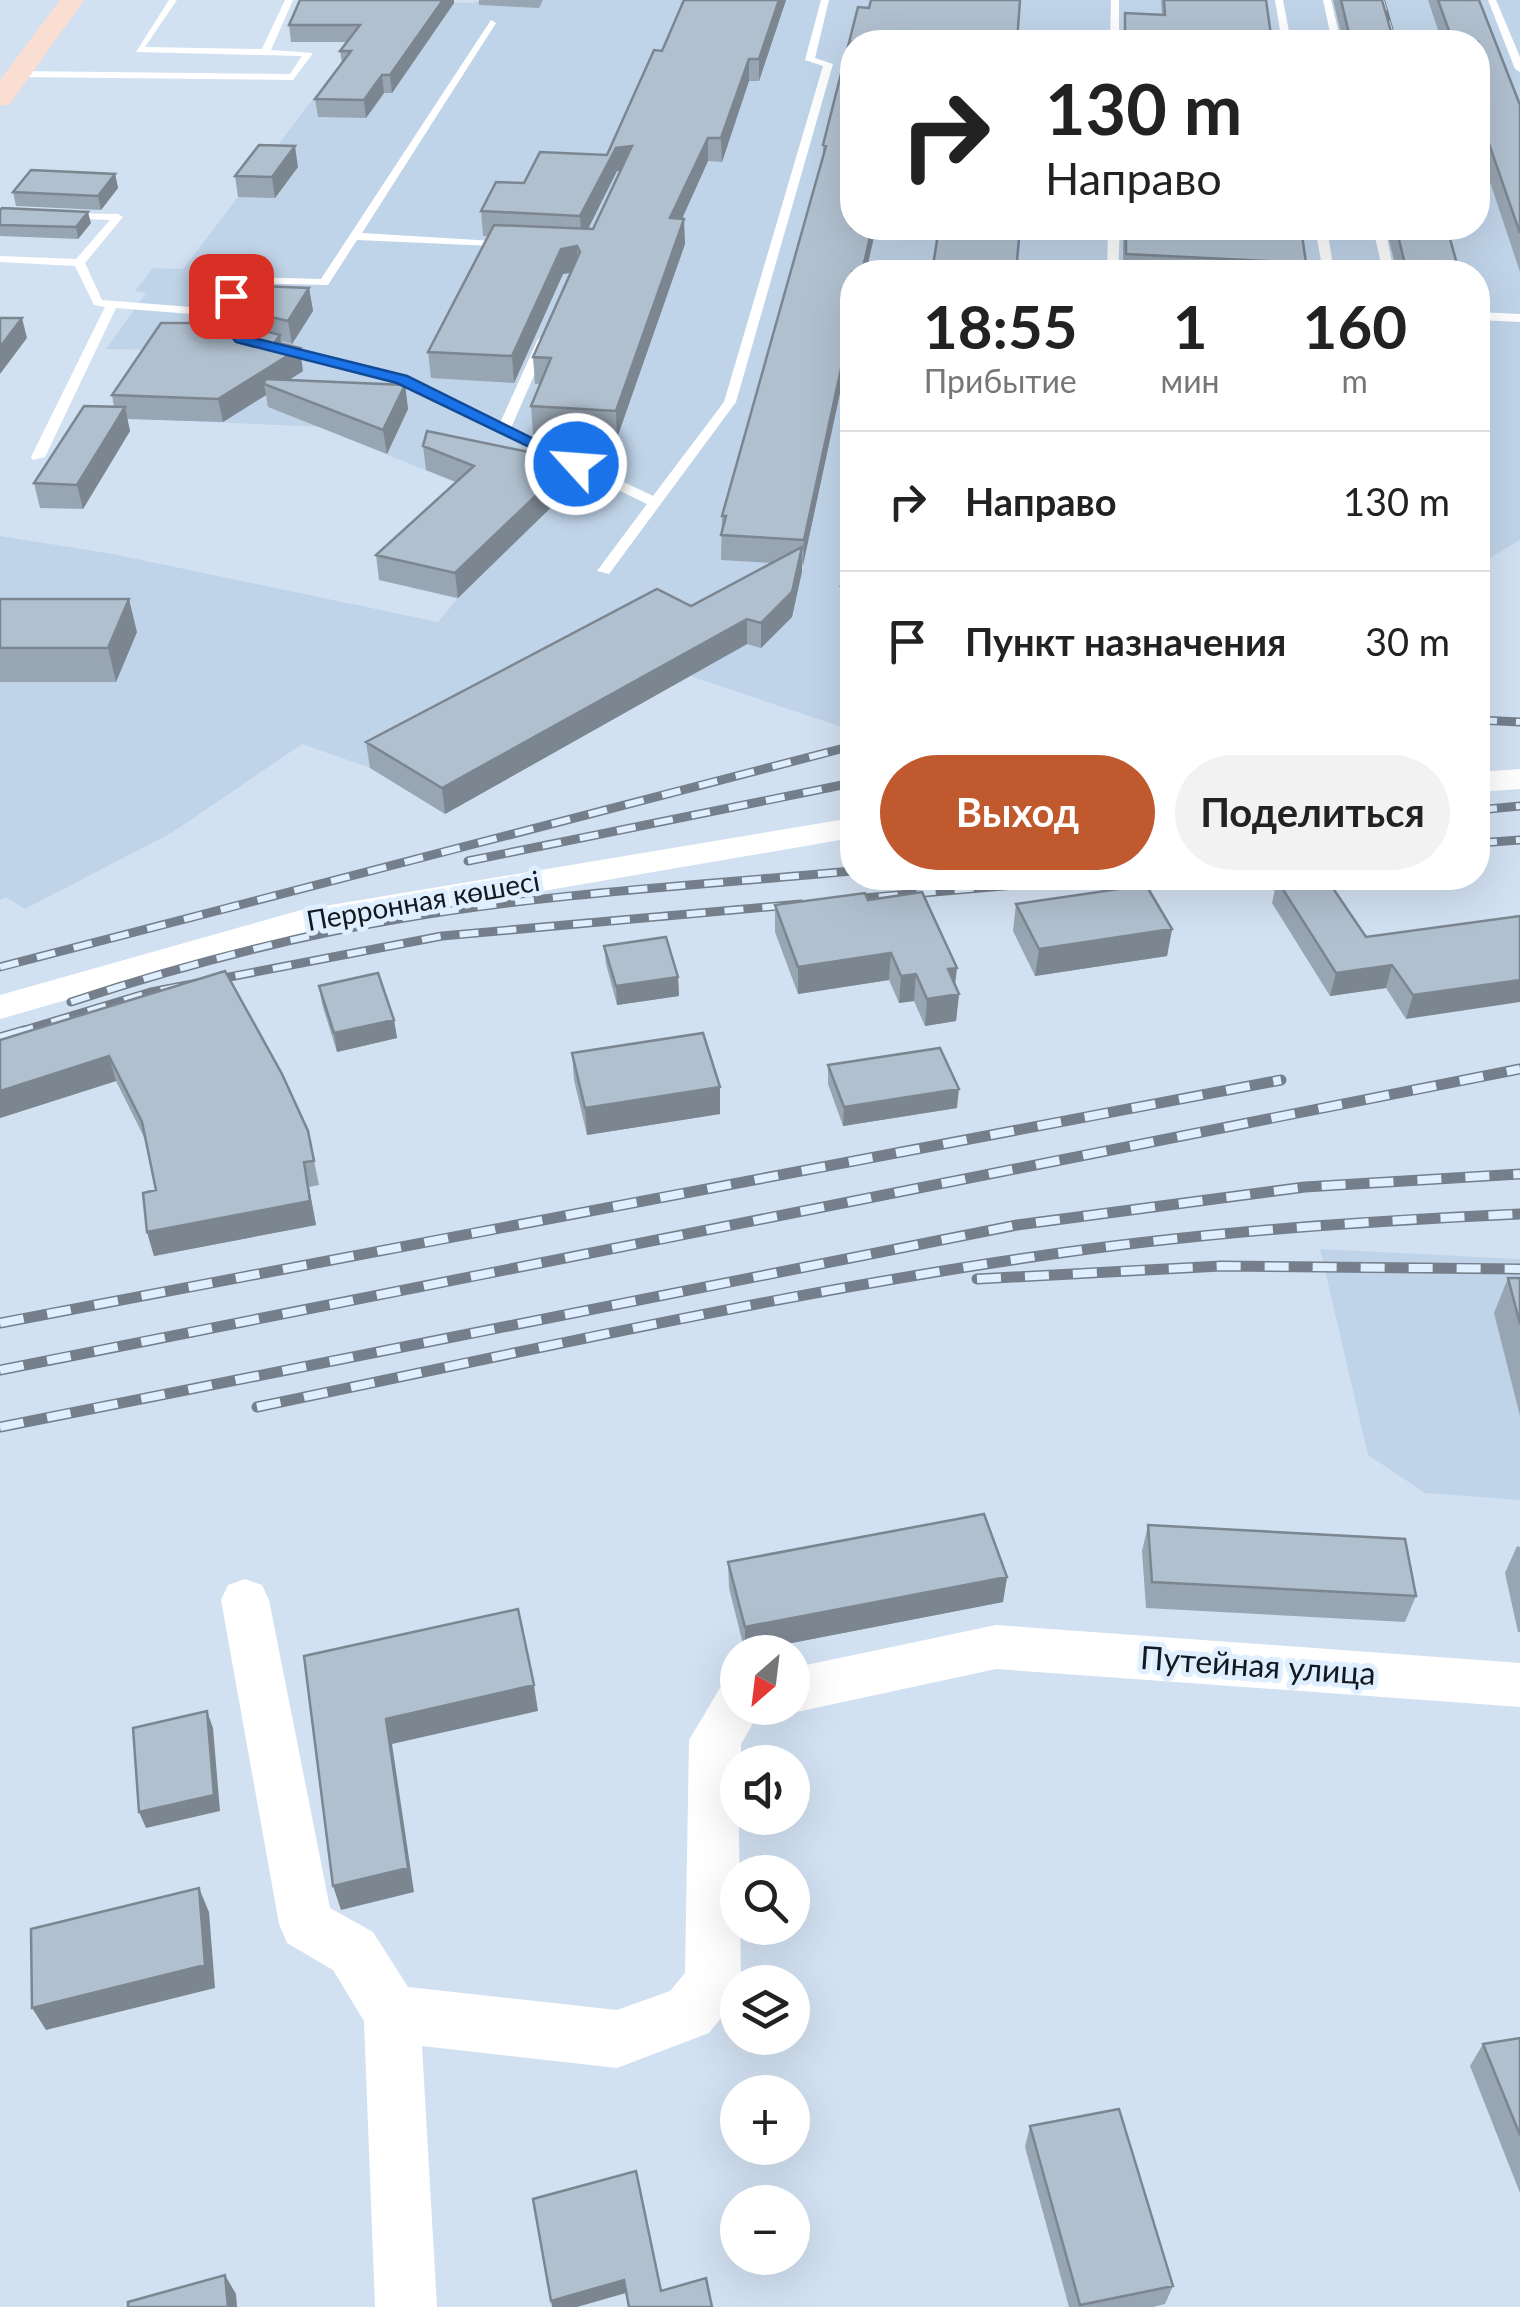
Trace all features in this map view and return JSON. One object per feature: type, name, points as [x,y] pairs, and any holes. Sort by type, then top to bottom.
[{"type":"main road","points":[[0,98],[72,0]]},
{"type":"main road","points":[[0,53],[36,50]]},
{"type":"street","points":[[1490,781],[1520,779]]},
{"type":"street","name":"Перронная көшесі","points":[[0,1007],[301,922],[840,830]]},
{"type":"street","points":[[245,1600],[306,1924],[353,1951],[392,2014],[406,2307]]},
{"type":"street","name":"Путейная улица","points":[[810,1687],[996,1648],[1520,1685]]},
{"type":"street","points":[[392,2014],[617,2039],[689,2013],[713,1983],[716,1740],[725,1725]]},
{"type":"lane","points":[[18,74],[293,77],[308,53],[140,50],[173,0]]},
{"type":"lane","points":[[265,52],[288,0]]},
{"type":"lane","points":[[604,571],[730,402],[828,64],[810,60],[825,0]]},
{"type":"lane","points":[[1115,30],[1116,0]]},
{"type":"lane","points":[[1279,0],[1285,30]]},
{"type":"lane","points":[[1327,0],[1334,30]]},
{"type":"lane","points":[[1492,0],[1520,69]]},
{"type":"lane","points":[[219,313],[243,279],[324,283],[492,23]]},
{"type":"lane","points":[[59,214],[118,217],[79,263]]},
{"type":"lane","points":[[354,236],[530,246]]},
{"type":"lane","points":[[0,259],[79,263]]},
{"type":"lane","points":[[79,263],[98,303],[219,313],[241,339],[402,380],[654,502]]},
{"type":"lane","points":[[38,457],[112,304]]},
{"type":"lane","points":[[1490,317],[1520,318]]},
{"type":"lane","points":[[504,429],[549,327]]},
{"type":"shaded area","points":[[1520,0],[1520,540],[1490,558],[1490,260],[840,260],[840,726],[690,676],[370,768],[302,744],[173,832],[25,909],[6,897],[0,900],[0,536],[113,554],[438,622],[457,599],[379,580],[476,491],[366,446],[396,430],[117,418],[151,350],[106,349],[146,293],[135,291],[153,268],[183,269],[335,70],[343,68],[414,1]]},
{"type":"shaded area","points":[[1320,1249],[1520,1259],[1520,1500],[1425,1493],[1368,1455]]},
{"type":"building","points":[[300,0],[443,0],[390,75],[382,75],[364,100],[315,99],[351,51],[340,51],[360,25],[289,25]]},
{"type":"building","points":[[684,0],[779,0],[759,59],[749,59],[721,138],[708,138],[670,218],[684,219],[616,411],[531,406],[551,358],[533,357],[580,252],[577,246],[561,249],[512,356],[428,352],[494,225],[593,229],[632,146],[616,148],[580,216],[481,211],[496,182],[524,183],[540,152],[607,155],[654,50],[662,51]]},
{"type":"building","points":[[871,0],[1020,0],[1018,30],[852,30],[858,7],[869,8]]},
{"type":"building","points":[[1164,0],[1266,0],[1270,30],[1125,30],[1125,13],[1165,15]]},
{"type":"building","points":[[1341,0],[1382,0],[1391,30],[1348,30]]},
{"type":"building","points":[[1438,0],[1479,0],[1520,105],[1520,233],[1490,147],[1490,30],[1449,30]]},
{"type":"building","points":[[840,78],[840,240],[869,240],[865,260],[840,260],[840,374],[804,540],[721,535],[726,516],[722,516],[826,146],[823,145]]},
{"type":"building","points":[[259,145],[295,146],[272,177],[235,176]]},
{"type":"building","points":[[31,170],[115,174],[98,196],[13,192]]},
{"type":"building","points":[[2,208],[88,212],[76,227],[0,225]]},
{"type":"building","points":[[937,240],[1019,240],[1017,260],[934,260]]},
{"type":"building","points":[[1126,240],[1303,240],[1306,260],[1246,260],[1126,254]]},
{"type":"building","points":[[1399,240],[1450,240],[1456,260],[1404,260]]},
{"type":"building","points":[[259,286],[309,288],[288,321],[243,310]]},
{"type":"building","points":[[0,318],[22,318],[0,347]]},
{"type":"building","points":[[161,323],[234,323],[280,335],[275,342],[300,348],[218,399],[112,395]]},
{"type":"building","points":[[265,379],[405,385],[383,430],[264,384]]},
{"type":"building","points":[[84,406],[125,407],[77,485],[34,483]]},
{"type":"building","points":[[427,431],[572,461],[455,573],[376,555],[474,466],[423,446]]},
{"type":"building","points":[[802,547],[792,592],[761,623],[747,619],[442,788],[366,742],[657,589],[691,606]]},
{"type":"building","points":[[0,599],[129,599],[108,648],[0,648]]},
{"type":"building","points":[[1112,890],[1149,890],[1172,929],[1039,949],[1016,904]]},
{"type":"building","points":[[1283,890],[1334,890],[1366,937],[1520,916],[1520,980],[1413,995],[1392,965],[1336,973]]},
{"type":"building","points":[[922,892],[957,968],[948,969],[959,994],[927,999],[916,974],[901,976],[891,953],[798,967],[775,905],[865,893],[868,900]]},
{"type":"building","points":[[666,937],[678,977],[616,986],[604,946]]},
{"type":"building","points":[[225,971],[282,1074],[308,1131],[314,1161],[304,1162],[310,1201],[147,1232],[143,1193],[156,1190],[142,1122],[109,1056],[0,1091],[0,1040]]},
{"type":"building","points":[[378,973],[394,1020],[334,1033],[319,986]]},
{"type":"building","points":[[703,1033],[720,1087],[585,1108],[572,1053]]},
{"type":"building","points":[[940,1048],[959,1089],[844,1107],[828,1065]]},
{"type":"building","points":[[1508,1278],[1520,1278],[1520,1324]]},
{"type":"building","points":[[984,1514],[1007,1577],[745,1627],[728,1562]]},
{"type":"building","points":[[1148,1525],[1405,1539],[1416,1596],[1152,1582]]},
{"type":"building","points":[[518,1609],[534,1685],[386,1719],[408,1868],[333,1886],[304,1656]]},
{"type":"building","points":[[207,1711],[214,1795],[139,1812],[133,1728]]},
{"type":"building","points":[[199,1888],[205,1965],[32,2008],[31,1929]]},
{"type":"building","points":[[1520,2038],[1520,2135],[1483,2044]]},
{"type":"building","points":[[1119,2109],[1173,2286],[1080,2305],[1030,2126]]},
{"type":"building","points":[[636,2171],[661,2291],[706,2278],[712,2307],[629,2307],[624,2280],[551,2301],[533,2199]]},
{"type":"building","points":[[225,2275],[228,2307],[128,2307],[128,2302]]},
{"type":"railway","points":[[1382,0],[1391,30]]},
{"type":"railway","points":[[1490,721],[1520,722]]},
{"type":"railway","points":[[0,967],[840,749]]},
{"type":"railway","points":[[468,861],[840,785]]},
{"type":"railway","points":[[1490,809],[1520,806]]},
{"type":"railway","points":[[1490,842],[1520,840]]},
{"type":"railway","points":[[71,1002],[236,954],[404,918],[572,896],[840,872]]},
{"type":"railway","points":[[841,900],[956,890]]},
{"type":"railway","points":[[15,1033],[151,992],[442,936],[801,904]]},
{"type":"railway","points":[[0,1038],[24,1031]]},
{"type":"railway","points":[[0,1370],[1520,1069]]},
{"type":"railway","points":[[0,1323],[1281,1080]]},
{"type":"railway","points":[[0,1427],[1017,1225],[1305,1187],[1520,1174]]},
{"type":"railway","points":[[257,1407],[661,1323],[965,1267],[1237,1233],[1520,1214]]},
{"type":"railway","points":[[977,1279],[1221,1266],[1520,1269]]},
{"type":"route","points":[[231,296],[219,313],[241,339],[402,380],[576,464]]}]
